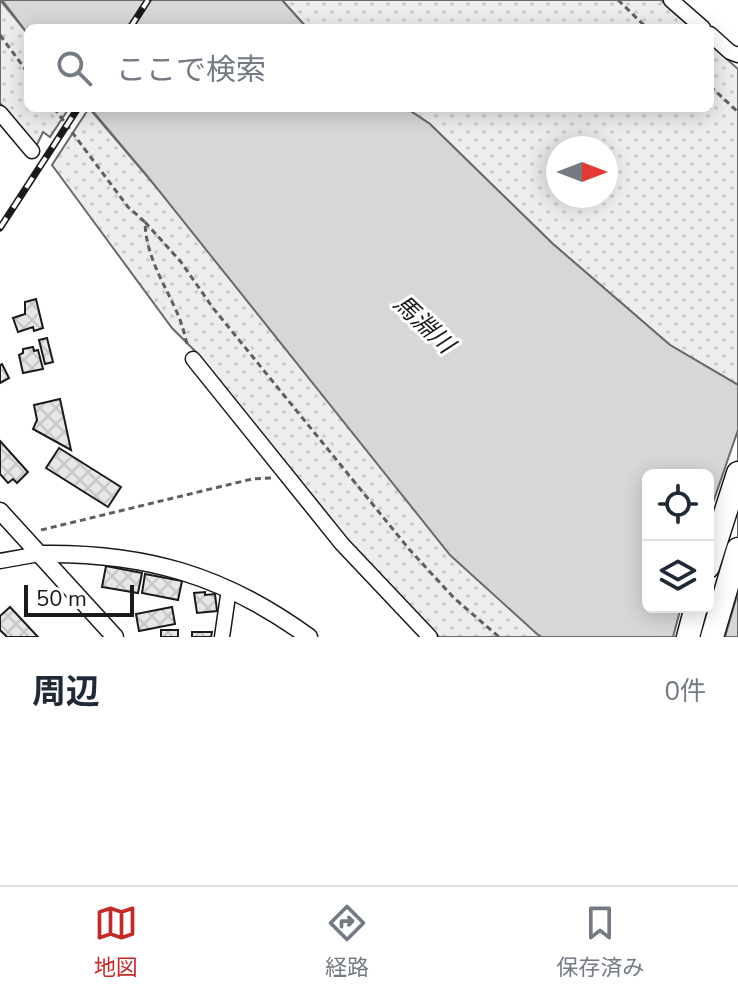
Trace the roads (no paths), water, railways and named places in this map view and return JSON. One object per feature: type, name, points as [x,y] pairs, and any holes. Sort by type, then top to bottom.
[{"type":"highway","points":[[714,548],[738,473]]},
{"type":"highway","points":[[712,637],[738,549]]},
{"type":"highway","points":[[688,637],[694,613]]},
{"type":"street","points":[[671,0],[698,24]]},
{"type":"street","points":[[714,38],[738,55]]},
{"type":"street","points":[[0,113],[32,151]]},
{"type":"street","points":[[193,359],[342,544],[430,637]]},
{"type":"street","points":[[0,511],[115,637]]},
{"type":"street","points":[[0,561],[39,554],[80,553],[123,557],[190,572],[229,589],[309,637]]},
{"type":"street","points":[[222,637],[229,589]]},
{"type":"water","points":[[2,0],[282,0],[303,24],[24,24],[24,29]]},
{"type":"water","name":"馬淵川","points":[[93,112],[412,112],[430,124],[553,244],[670,345],[738,385],[738,637],[542,637],[450,555]]},
{"type":"railway","points":[[133,24],[148,0]]},
{"type":"railway","points":[[0,228],[75,112]]}]
